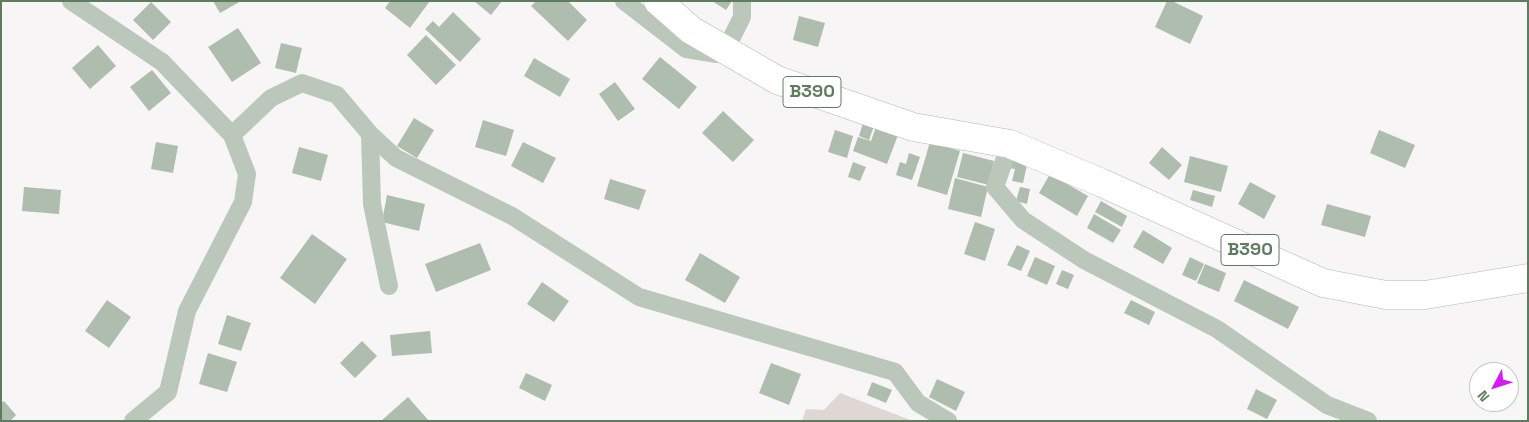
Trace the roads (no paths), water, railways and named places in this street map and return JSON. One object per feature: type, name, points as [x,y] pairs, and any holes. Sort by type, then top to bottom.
[{"type":"main road","name":"B390","points":[[658,1],[691,30],[777,80],[913,127],[1010,144],[1102,183],[1323,283],[1386,295],[1425,295],[1528,278]]},
{"type":"street","points":[[71,1],[162,62],[232,135],[246,174],[243,202],[187,312],[168,392],[132,421]]},
{"type":"street","points":[[624,1],[686,49],[717,54],[725,50],[742,17],[742,1]]},
{"type":"street","points":[[232,135],[271,98],[302,83],[337,95],[370,134],[396,158],[512,216],[639,297],[895,372],[918,403],[948,421]]},
{"type":"street","points":[[370,134],[372,204],[389,286]]},
{"type":"street","points":[[1010,144],[995,187],[1024,220],[1084,260],[1218,329],[1327,405],[1368,421]]}]
